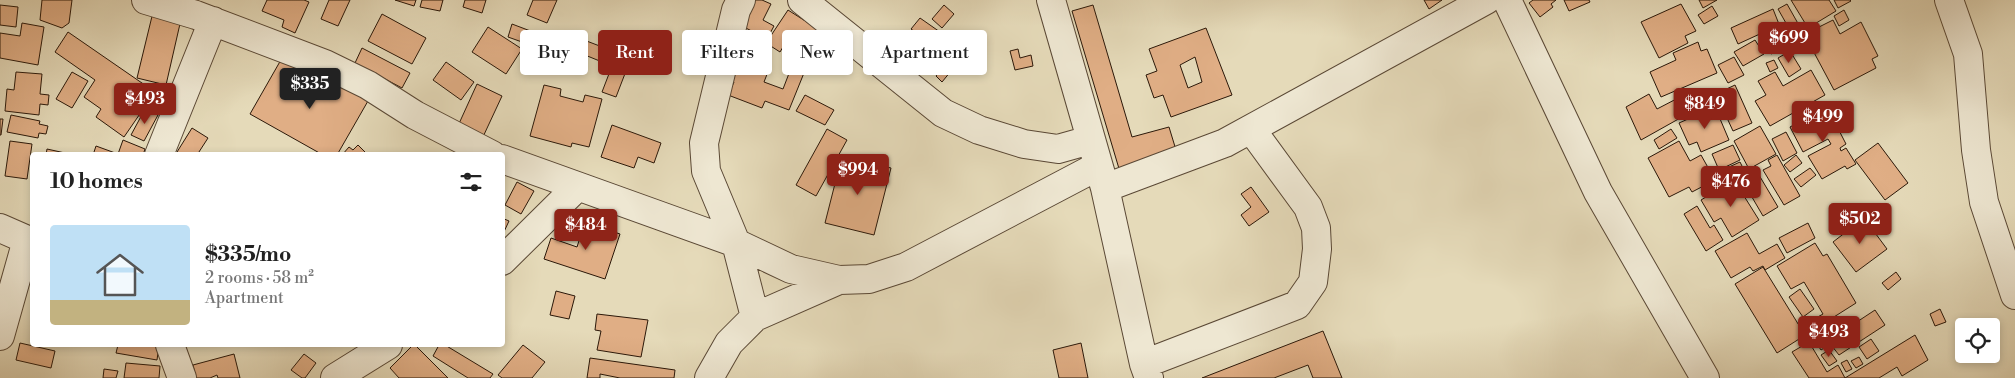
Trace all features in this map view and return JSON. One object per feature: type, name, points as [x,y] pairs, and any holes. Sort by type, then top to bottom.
[{"type":"street","points":[[146,0],[203,12],[326,64],[368,85],[415,115],[486,152]]},
{"type":"street","points":[[741,0],[736,10],[704,143],[706,171],[736,243],[754,317]]},
{"type":"street","points":[[802,0],[943,112],[979,130],[1024,144],[1058,148],[1090,140]]},
{"type":"street","points":[[1051,0],[1101,177],[1146,371],[1297,305],[1313,282],[1317,249],[1316,228],[1308,207],[1251,129]]},
{"type":"street","points":[[505,160],[736,243],[791,269],[839,280],[869,279],[906,267],[1101,177],[1225,143],[1486,0]]},
{"type":"street","points":[[1507,0],[1598,192],[1705,378]]},
{"type":"street","points":[[1949,0],[1968,54],[1976,150],[1984,202],[2015,295]]},
{"type":"street","points":[[160,152],[203,12]]},
{"type":"street","points":[[505,258],[577,187]]},
{"type":"street","points":[[0,228],[30,241],[0,336]]},
{"type":"street","points":[[709,378],[729,343],[754,317],[839,280]]},
{"type":"street","points":[[171,347],[182,378]]},
{"type":"street","points":[[335,378],[385,347]]},
{"type":"building","points":[[42,0],[72,0],[69,23],[62,28],[40,20]]},
{"type":"building","points":[[267,0],[304,0],[309,2],[295,33],[282,27],[284,20],[262,11]]},
{"type":"building","points":[[329,0],[350,0],[338,26],[321,19]]},
{"type":"building","points":[[395,0],[416,0],[414,6]]},
{"type":"building","points":[[422,0],[443,0],[440,11],[420,7]]},
{"type":"building","points":[[465,0],[486,0],[482,13],[463,7]]},
{"type":"building","points":[[533,0],[557,0],[547,23],[527,15]]},
{"type":"building","points":[[755,0],[762,0],[771,4],[763,20],[774,26],[772,30],[750,30],[742,26]]},
{"type":"building","points":[[1424,0],[1442,0],[1429,9]]},
{"type":"building","points":[[1533,0],[1556,0],[1551,4],[1553,7],[1540,17],[1529,3]]},
{"type":"building","points":[[1564,0],[1589,0],[1590,2],[1569,11]]},
{"type":"building","points":[[1699,0],[1717,0],[1703,8]]},
{"type":"building","points":[[1791,0],[1829,0],[1836,11],[1808,28]]},
{"type":"building","points":[[1834,0],[1850,0],[1851,1],[1838,8]]},
{"type":"building","points":[[1681,4],[1696,31],[1685,36],[1688,43],[1659,58],[1641,22]]},
{"type":"building","points":[[1787,4],[1800,27],[1791,32],[1778,9]]},
{"type":"building","points":[[0,5],[18,7],[16,27],[0,25]]},
{"type":"building","points":[[944,5],[954,14],[942,28],[932,19]]},
{"type":"building","points":[[1093,5],[1132,137],[1169,127],[1176,150],[1120,172],[1072,11]]},
{"type":"building","points":[[1712,6],[1718,16],[1704,24],[1698,15]]},
{"type":"building","points":[[154,8],[182,15],[166,85],[137,78]]},
{"type":"building","points":[[1773,9],[1788,47],[1771,54],[1762,33],[1738,44],[1731,28]]},
{"type":"building","points":[[788,10],[819,30],[782,30],[782,49],[780,52],[772,47],[772,34]]},
{"type":"building","points":[[1844,10],[1849,20],[1839,26],[1834,16]]},
{"type":"building","points":[[382,14],[426,38],[412,64],[368,41]]},
{"type":"building","points":[[920,18],[937,30],[912,30],[911,29]]},
{"type":"building","points":[[1833,20],[1840,34],[1861,22],[1878,56],[1872,59],[1876,68],[1834,90],[1810,45],[1819,40],[1813,30]]},
{"type":"building","points":[[22,23],[44,27],[38,65],[0,58],[0,33],[20,36]]},
{"type":"building","points":[[512,24],[528,30],[520,30],[520,41],[508,37]]},
{"type":"building","points":[[488,27],[520,48],[520,52],[506,74],[472,52]]},
{"type":"building","points":[[1206,28],[1232,95],[1171,117],[1163,95],[1154,98],[1146,75],[1157,71],[1149,49]],"holes":[[[1195,57],[1202,82],[1188,88],[1180,65]]]},
{"type":"building","points":[[68,32],[155,92],[124,137],[96,117],[101,109],[84,97],[95,80],[55,52]]},
{"type":"building","points":[[1755,40],[1764,54],[1743,66],[1734,52]]},
{"type":"building","points":[[588,42],[598,45],[598,60],[588,56]]},
{"type":"building","points":[[1698,42],[1701,51],[1707,49],[1717,73],[1661,97],[1650,72],[1676,60],[1673,53]]},
{"type":"building","points":[[362,48],[410,73],[402,88],[355,63]]},
{"type":"building","points":[[1018,49],[1020,58],[1031,55],[1033,66],[1015,70],[1010,51]]},
{"type":"building","points":[[1790,51],[1801,69],[1789,77],[1778,58]]},
{"type":"building","points":[[1734,57],[1744,75],[1728,83],[1718,65]]},
{"type":"building","points":[[282,58],[305,71],[299,81],[330,98],[342,77],[372,94],[339,152],[318,152],[250,114]]},
{"type":"building","points":[[1774,60],[1778,68],[1770,72],[1766,63]]},
{"type":"building","points":[[446,62],[474,82],[461,100],[433,80]]},
{"type":"building","points":[[1811,70],[1825,95],[1770,126],[1755,101],[1766,95],[1758,81],[1775,72],[1783,86]]},
{"type":"building","points":[[16,72],[42,74],[40,94],[49,95],[48,105],[40,104],[39,115],[5,111],[7,89],[14,90]]},
{"type":"building","points":[[72,72],[88,81],[72,108],[56,99]]},
{"type":"building","points":[[609,75],[624,75],[616,97],[602,92]]},
{"type":"building","points":[[729,75],[767,75],[764,82],[783,89],[788,75],[803,75],[789,110],[765,101],[762,108],[728,95],[734,82],[727,79]]},
{"type":"building","points":[[937,75],[948,75],[942,82]]},
{"type":"building","points":[[477,84],[502,96],[482,139],[457,128]]},
{"type":"building","points":[[544,85],[561,89],[560,96],[583,102],[585,95],[602,99],[589,147],[572,143],[571,147],[530,136]]},
{"type":"building","points":[[1735,85],[1752,123],[1733,131],[1716,94]]},
{"type":"building","points":[[1649,94],[1657,109],[1682,96],[1691,112],[1641,140],[1626,107]]},
{"type":"building","points":[[805,95],[834,110],[825,125],[796,111]]},
{"type":"building","points":[[1715,107],[1729,140],[1701,152],[1697,142],[1689,145],[1679,123]]},
{"type":"building","points":[[1827,107],[1846,144],[1840,148],[1841,151],[1846,148],[1856,164],[1847,169],[1845,166],[1822,179],[1808,156],[1831,144],[1828,139],[1803,152],[1790,127]]},
{"type":"building","points":[[145,109],[158,115],[144,141],[131,135]]},
{"type":"building","points":[[11,115],[40,121],[39,124],[48,126],[46,134],[39,133],[38,138],[7,132]]},
{"type":"building","points":[[0,119],[3,119],[1,135],[0,135]]},
{"type":"building","points":[[612,125],[661,143],[654,163],[638,157],[634,168],[601,157]]},
{"type":"building","points":[[1760,126],[1776,154],[1749,169],[1734,141]]},
{"type":"building","points":[[192,128],[208,138],[199,152],[177,152]]},
{"type":"building","points":[[827,129],[847,140],[816,196],[796,185]]},
{"type":"building","points":[[1671,129],[1677,138],[1659,149],[1654,140]]},
{"type":"building","points":[[1786,132],[1797,153],[1783,161],[1772,139]]},
{"type":"building","points":[[123,140],[145,149],[144,152],[119,152]]},
{"type":"building","points":[[10,141],[32,144],[27,179],[5,176]]},
{"type":"building","points":[[1679,141],[1690,161],[1701,155],[1715,180],[1692,192],[1689,187],[1669,197],[1648,158]]},
{"type":"building","points":[[1878,143],[1908,183],[1885,200],[1855,160]]},
{"type":"building","points":[[358,145],[365,152],[345,152],[349,147],[353,150]]},
{"type":"building","points":[[1733,145],[1740,160],[1719,170],[1712,154]]},
{"type":"building","points":[[96,146],[112,152],[94,152]]},
{"type":"building","points":[[47,149],[60,152],[46,152]]},
{"type":"building","points":[[1777,155],[1800,196],[1784,205],[1763,170],[1771,166],[1768,160]]},
{"type":"building","points":[[1796,155],[1802,163],[1790,172],[1784,165]]},
{"type":"building","points":[[842,156],[891,168],[874,235],[825,223]]},
{"type":"building","points":[[1740,162],[1744,170],[1724,179],[1720,171]]},
{"type":"building","points":[[1810,168],[1816,175],[1801,187],[1794,179]]},
{"type":"building","points":[[1756,170],[1778,207],[1763,216],[1749,192],[1747,193],[1739,180]]},
{"type":"building","points":[[1734,180],[1759,220],[1732,237],[1721,218],[1714,222],[1701,200]]},
{"type":"building","points":[[517,182],[534,191],[521,214],[505,205]]},
{"type":"building","points":[[1251,187],[1269,212],[1249,226],[1241,215],[1251,207],[1241,194]]},
{"type":"building","points":[[1697,206],[1710,228],[1714,225],[1723,240],[1706,251],[1684,214]]},
{"type":"building","points":[[1864,218],[1887,249],[1856,272],[1833,242]]},
{"type":"building","points":[[505,219],[509,221],[505,230]]},
{"type":"building","points":[[585,222],[620,234],[605,279],[544,259],[551,238],[577,247]]},
{"type":"building","points":[[1808,223],[1815,238],[1787,253],[1779,238]]},
{"type":"building","points":[[1747,233],[1759,254],[1777,244],[1785,258],[1765,270],[1763,266],[1753,271],[1750,267],[1731,278],[1715,251]]},
{"type":"building","points":[[1815,243],[1823,256],[1827,254],[1856,303],[1777,353],[1735,284],[1763,267],[1800,327],[1823,314],[1804,282],[1791,289],[1777,266]]},
{"type":"building","points":[[1896,272],[1901,279],[1888,290],[1882,283]]},
{"type":"building","points":[[1800,289],[1814,309],[1803,317],[1789,297]]},
{"type":"building","points":[[556,291],[575,296],[569,319],[550,315]]},
{"type":"building","points":[[1940,309],[1946,322],[1935,326],[1930,314]]},
{"type":"building","points":[[1875,310],[1885,325],[1839,355],[1828,341]]},
{"type":"building","points":[[597,314],[648,320],[641,357],[597,350],[601,331],[595,330]]},
{"type":"building","points":[[1323,331],[1342,378],[1313,378],[1308,365],[1274,378],[1202,378]]},
{"type":"building","points":[[1915,335],[1928,360],[1902,376],[1897,367],[1879,378],[1845,378]]},
{"type":"building","points":[[1823,336],[1829,345],[1821,350],[1815,341]]},
{"type":"building","points":[[1871,339],[1879,351],[1867,359],[1859,347]]},
{"type":"building","points":[[1809,342],[1827,372],[1838,365],[1845,378],[1809,378],[1792,352]]},
{"type":"building","points":[[20,343],[30,345],[30,347],[55,351],[51,368],[16,360]]},
{"type":"building","points":[[1081,343],[1088,378],[1059,378],[1053,350]]},
{"type":"building","points":[[523,345],[545,362],[532,378],[502,378],[498,375]]},
{"type":"building","points":[[118,347],[159,347],[157,360],[116,353]]},
{"type":"building","points":[[411,347],[417,347],[448,378],[399,378],[390,368]]},
{"type":"building","points":[[438,347],[448,347],[493,374],[490,378],[468,378],[433,356]]},
{"type":"building","points":[[1829,350],[1837,361],[1829,366],[1821,355]]},
{"type":"building","points":[[234,354],[240,378],[218,378],[217,375],[210,378],[196,378],[193,365]]},
{"type":"building","points":[[304,354],[316,363],[305,378],[302,378],[291,370]]},
{"type":"building","points":[[1859,357],[1863,364],[1856,368],[1851,361]]},
{"type":"building","points":[[590,358],[675,370],[674,378],[620,378],[600,374],[600,378],[587,378]]},
{"type":"building","points":[[1847,360],[1852,369],[1846,372],[1841,363]]},
{"type":"building","points":[[126,363],[160,366],[159,378],[124,378]]},
{"type":"building","points":[[104,369],[118,371],[116,378],[103,378]]}]
